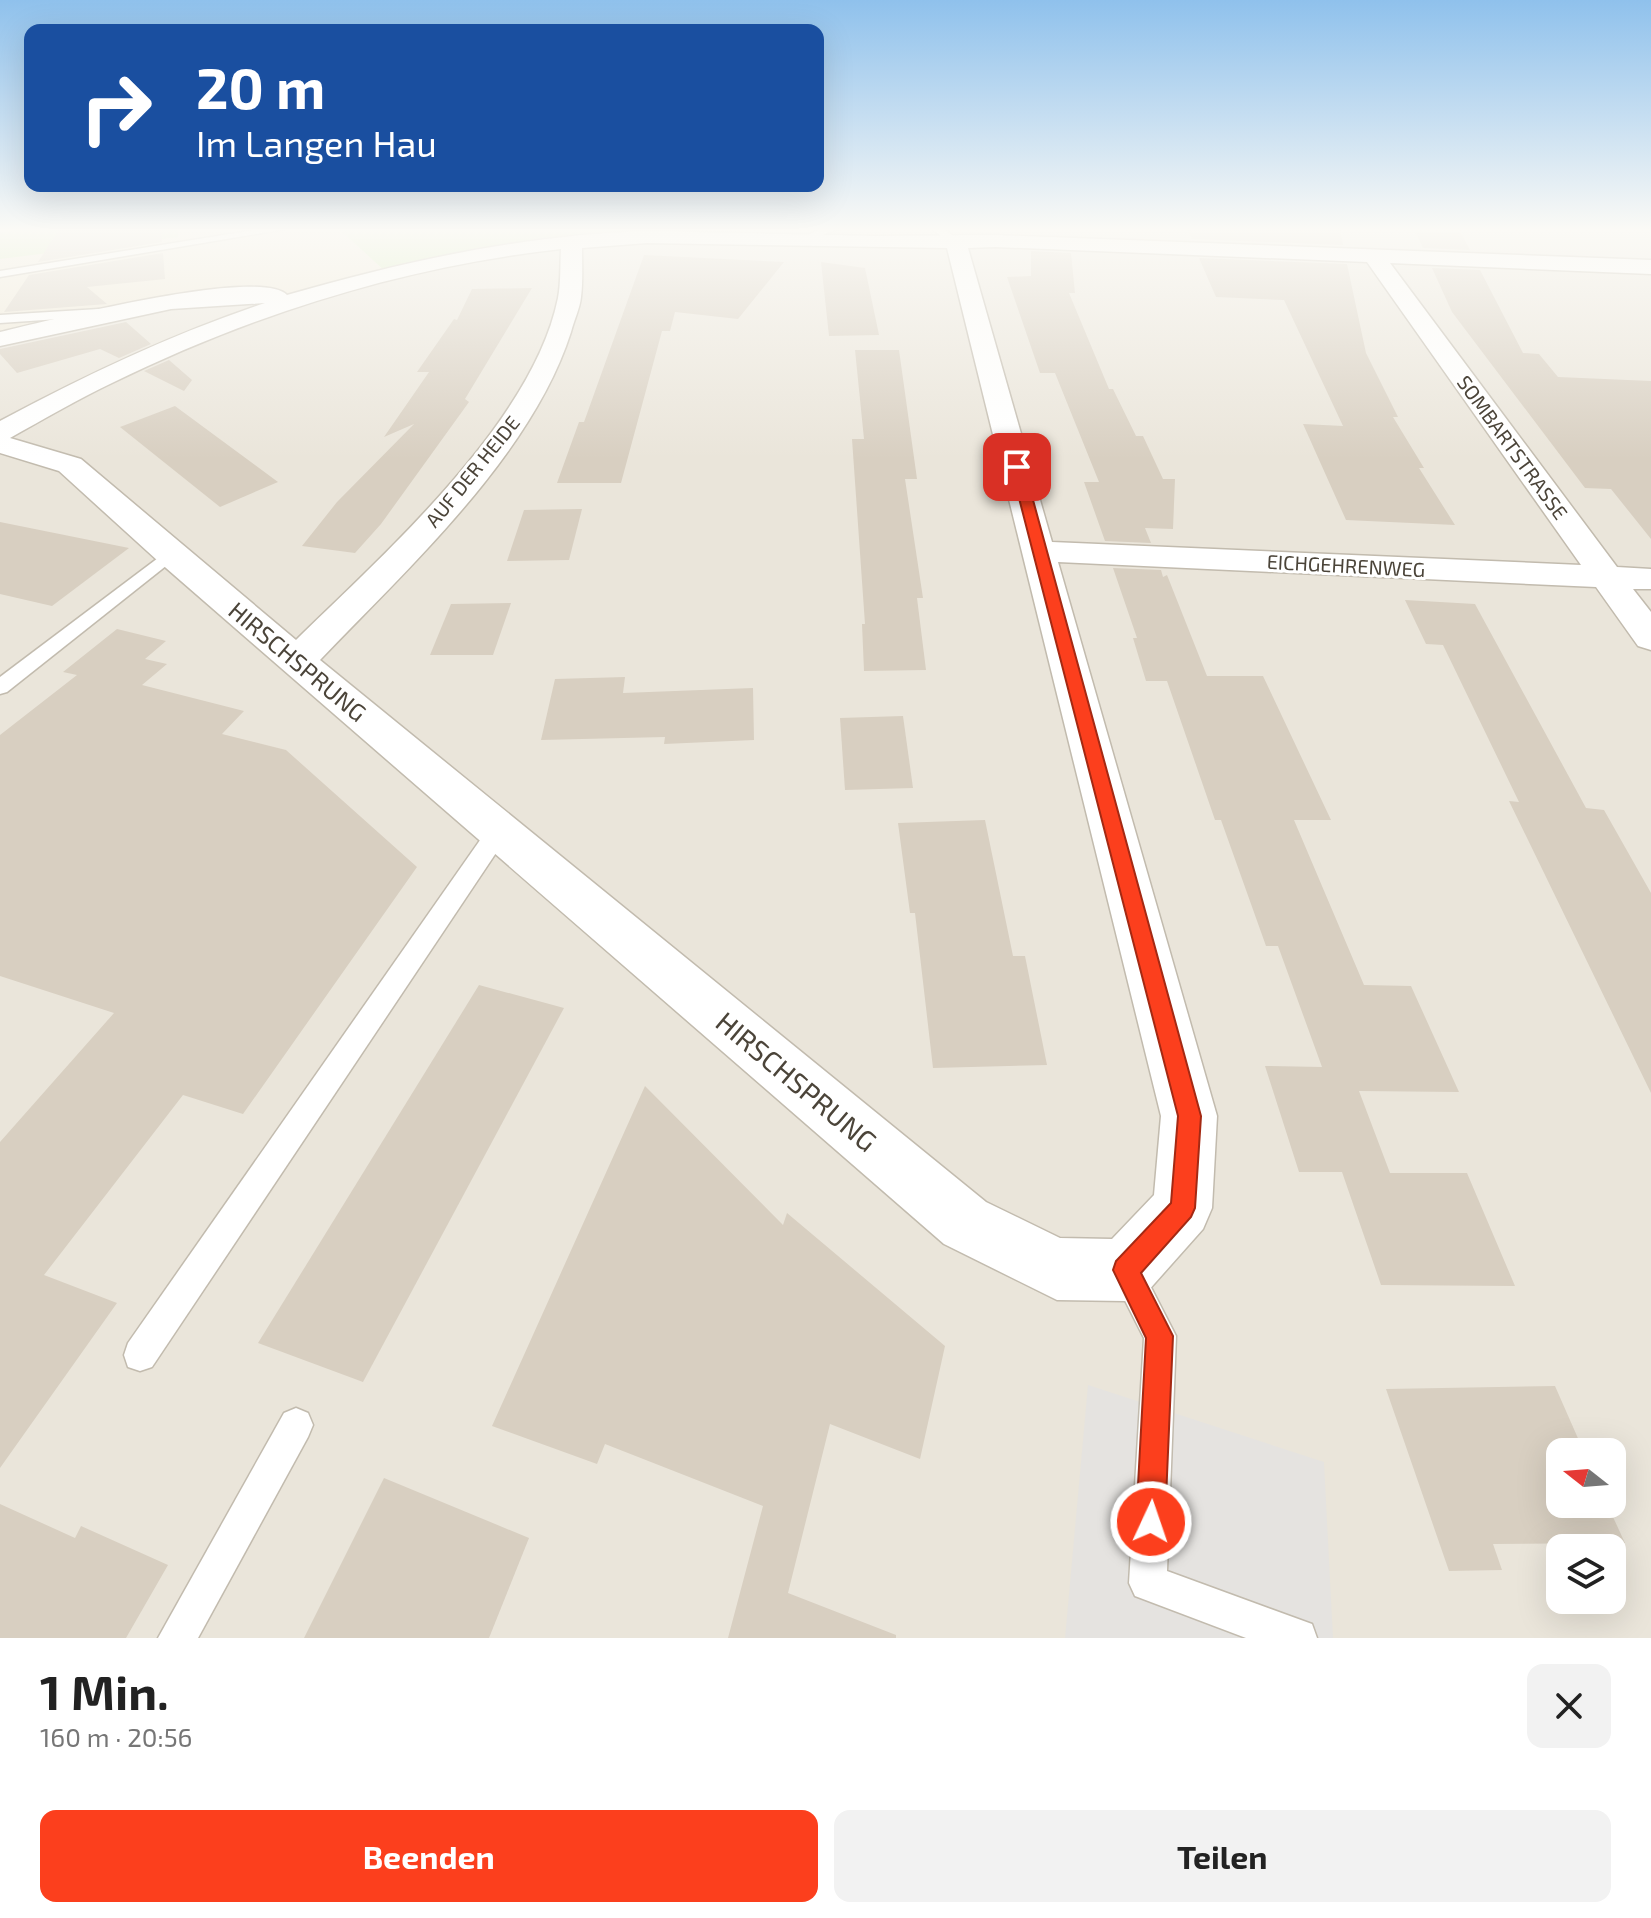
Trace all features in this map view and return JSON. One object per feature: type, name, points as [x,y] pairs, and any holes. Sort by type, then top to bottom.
[{"type":"street","points":[[0,339],[108,312],[154,305]]},
{"type":"street","points":[[0,432],[106,376],[195,336],[279,305]]},
{"type":"street","name":"AUF DER HEIDE","points":[[297,661],[431,523],[486,459],[525,405],[569,305]]},
{"type":"street","points":[[972,305],[1189,1116],[1182,1208],[1125,1270]]},
{"type":"street","name":"SOMBARTSTRASSE","points":[[1424,305],[1651,638]]},
{"type":"street","name":"HIRSCHSPRUNG","points":[[0,444],[70,465],[170,554],[965,1223],[1057,1269],[1125,1270]]},
{"type":"street","name":"EICHGEHRENWEG","points":[[1040,551],[1651,579]]},
{"type":"lane","points":[[0,319],[108,312]]},
{"type":"lane","points":[[0,687],[170,554]]},
{"type":"lane","points":[[140,1355],[500,829]]},
{"type":"lane","points":[[1125,1270],[1160,1336],[1148,1583],[1298,1638]]},
{"type":"lane","points":[[177,1638],[296,1425]]},
{"type":"shaded area","points":[[0,305],[177,305],[0,339]]},
{"type":"shaded area","points":[[150,305],[1651,305],[1651,1638],[0,1638],[0,339],[108,312]]},
{"type":"shaded area","points":[[1088,1385],[1324,1462],[1333,1638],[1065,1638]]},
{"type":"building","points":[[8,305],[88,305],[4,312]]},
{"type":"building","points":[[464,305],[521,305],[465,399],[469,402],[381,524],[355,553],[302,546],[337,502],[414,424],[384,437],[429,372],[417,372],[454,319],[457,320]]},
{"type":"building","points":[[626,305],[749,305],[738,319],[675,312],[670,331],[662,331],[621,483],[557,483],[579,422],[584,422]]},
{"type":"building","points":[[826,305],[873,305],[879,335],[829,336]]},
{"type":"building","points":[[1017,305],[1074,305],[1109,389],[1113,389],[1136,436],[1143,436],[1163,479],[1175,479],[1173,529],[1145,528],[1151,543],[1105,541],[1084,482],[1099,482],[1055,373],[1040,373]]},
{"type":"building","points":[[1287,305],[1356,305],[1366,353],[1398,417],[1393,417],[1424,468],[1419,468],[1455,525],[1346,520],[1303,424],[1343,426]]},
{"type":"building","points":[[1449,305],[1498,305],[1523,353],[1539,354],[1558,377],[1651,381],[1651,539],[1611,489],[1585,488]]},
{"type":"building","points":[[126,322],[151,344],[119,358],[100,349],[17,373],[0,354],[0,349]]},
{"type":"building","points":[[855,350],[899,350],[917,479],[905,479],[923,598],[917,598],[926,670],[864,671],[862,624],[865,624],[852,439],[864,439]]},
{"type":"building","points":[[169,360],[192,380],[184,391],[144,371]]},
{"type":"building","points":[[175,406],[278,482],[220,507],[120,427]]},
{"type":"building","points":[[582,509],[569,560],[507,561],[524,510]]},
{"type":"building","points":[[0,522],[129,548],[52,606],[0,594]]},
{"type":"building","points":[[1113,568],[1161,570],[1163,577],[1167,575],[1207,676],[1263,676],[1331,820],[1294,820],[1364,985],[1411,986],[1459,1092],[1359,1091],[1390,1173],[1467,1173],[1515,1286],[1381,1285],[1342,1172],[1299,1172],[1265,1066],[1322,1067],[1278,946],[1266,946],[1221,820],[1215,820],[1167,681],[1146,681],[1133,638],[1137,638]]},
{"type":"building","points":[[1405,600],[1475,604],[1586,808],[1604,810],[1651,893],[1651,1093],[1509,801],[1519,802],[1443,645],[1426,644]]},
{"type":"building","points":[[511,603],[493,655],[430,655],[451,604]]},
{"type":"building","points":[[117,629],[166,641],[145,659],[167,664],[142,685],[244,711],[222,734],[286,750],[417,867],[243,1114],[183,1095],[44,1275],[117,1303],[0,1468],[0,1142],[114,1013],[0,976],[0,735],[77,675],[63,672]]},
{"type":"building","points":[[625,677],[623,693],[753,688],[754,740],[664,744],[665,737],[541,740],[555,679]]},
{"type":"building","points":[[903,716],[913,788],[845,790],[840,718]]},
{"type":"building","points":[[985,820],[1013,956],[1025,956],[1047,1065],[933,1068],[915,913],[910,913],[898,823]]},
{"type":"building","points":[[479,985],[564,1008],[363,1382],[258,1343]]},
{"type":"building","points":[[645,1086],[783,1225],[787,1213],[945,1346],[920,1459],[830,1424],[788,1593],[896,1635],[896,1638],[728,1638],[763,1506],[605,1444],[597,1464],[492,1426]]},
{"type":"building","points":[[1555,1386],[1578,1438],[1546,1438],[1546,1518],[1613,1518],[1621,1534],[1546,1534],[1546,1544],[1493,1544],[1502,1570],[1449,1571],[1386,1389]]},
{"type":"building","points":[[384,1478],[529,1538],[489,1638],[304,1638]]},
{"type":"building","points":[[0,1504],[75,1538],[81,1526],[168,1565],[126,1638],[0,1638]]},
{"type":"route","points":[[1017,467],[1189,1116],[1182,1208],[1125,1270],[1160,1336],[1151,1522]]}]
